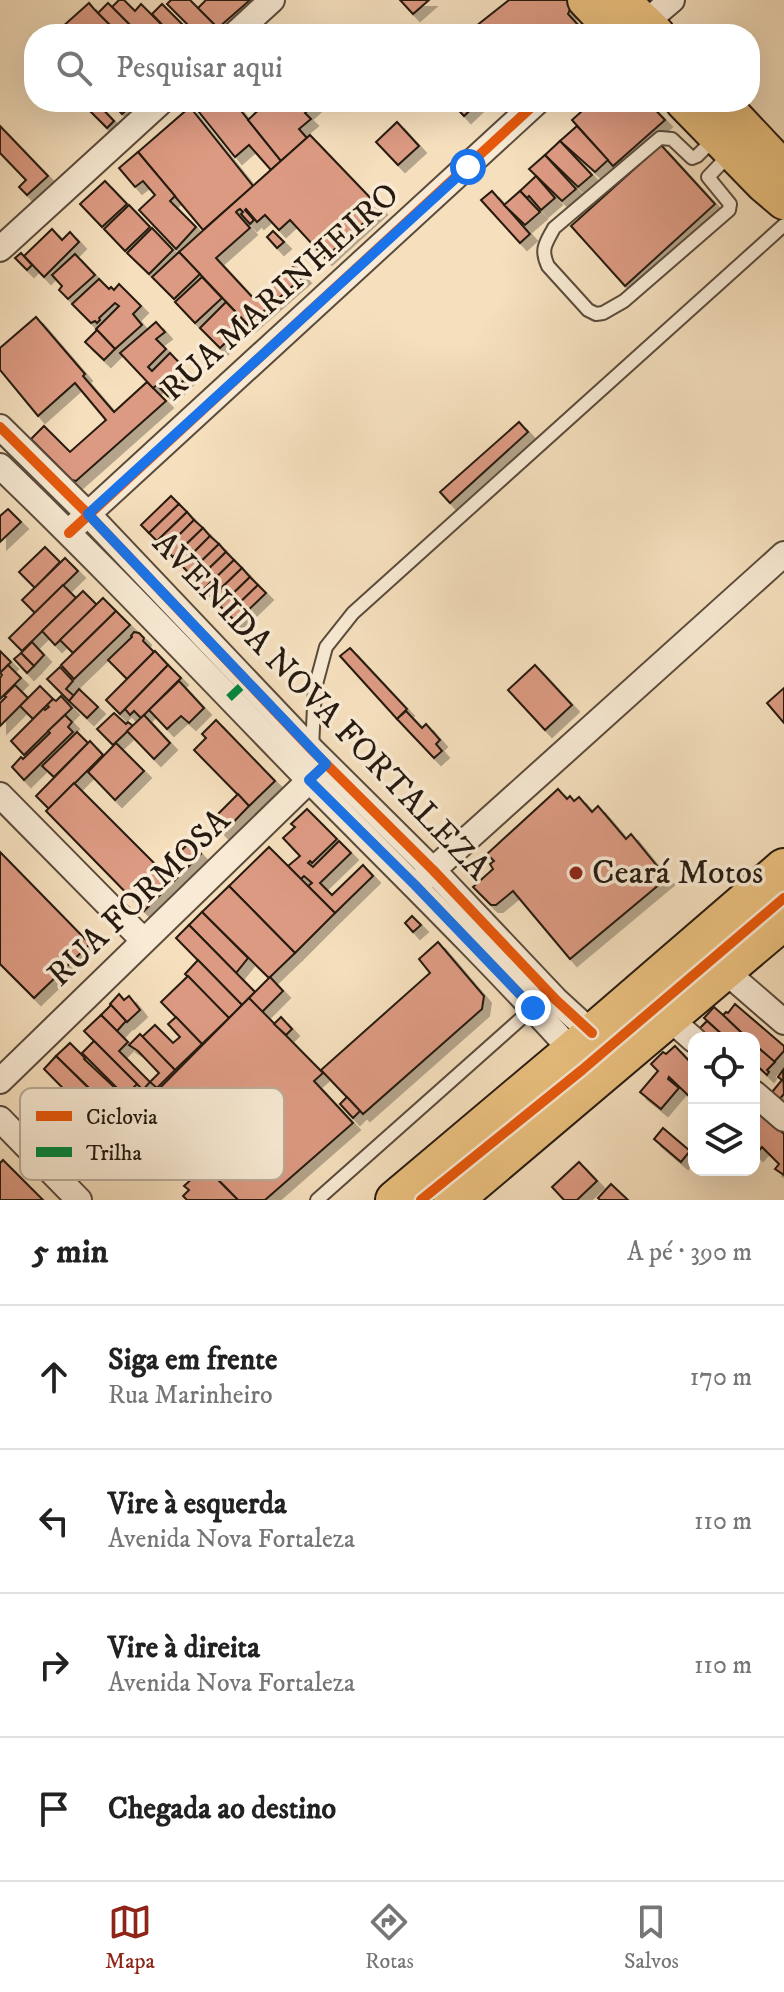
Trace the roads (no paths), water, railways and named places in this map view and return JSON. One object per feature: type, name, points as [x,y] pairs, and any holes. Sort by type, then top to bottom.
[{"type":"highway","points":[[395,1200],[784,868]]},
{"type":"highway","points":[[453,1200],[681,1029],[725,971],[784,920]]},
{"type":"main road","points":[[698,112],[784,170]]},
{"type":"main road","points":[[723,130],[764,184],[784,201]]},
{"type":"street","points":[[246,24],[272,0]]},
{"type":"street","points":[[0,249],[150,112]]},
{"type":"street","name":"RUA MARINHEIRO","points":[[69,533],[526,112]]},
{"type":"street","name":"AVENIDA NOVA FORTALEZA","points":[[0,427],[88,514],[316,765],[424,878],[556,1000],[582,1042]]},
{"type":"street","name":"AVENIDA NOVA FORTALEZA","points":[[0,466],[316,765]]},
{"type":"street","points":[[424,878],[784,554]]},
{"type":"street","name":"RUA FORMOSA","points":[[0,1081],[316,765]]},
{"type":"street","points":[[0,795],[143,940]]},
{"type":"street","name":"AVENIDA NOVA FORTALEZA","points":[[424,878],[533,1008],[582,1042]]},
{"type":"street","points":[[725,971],[784,1022]]},
{"type":"street","points":[[760,1098],[784,1119]]},
{"type":"street","points":[[0,1119],[20,1140]]},
{"type":"street","points":[[59,1180],[79,1200]]},
{"type":"lane","points":[[723,130],[708,177],[730,204],[729,210],[624,301],[603,313],[588,310],[544,258],[543,248],[554,228],[660,138],[672,139],[692,158],[723,130]]},
{"type":"lane","points":[[316,765],[315,688],[326,647],[353,613],[784,225]]},
{"type":"lane","points":[[317,1200],[533,1008]]},
{"type":"place","name":"Ceará Motos","points":[[576,873]]}]
